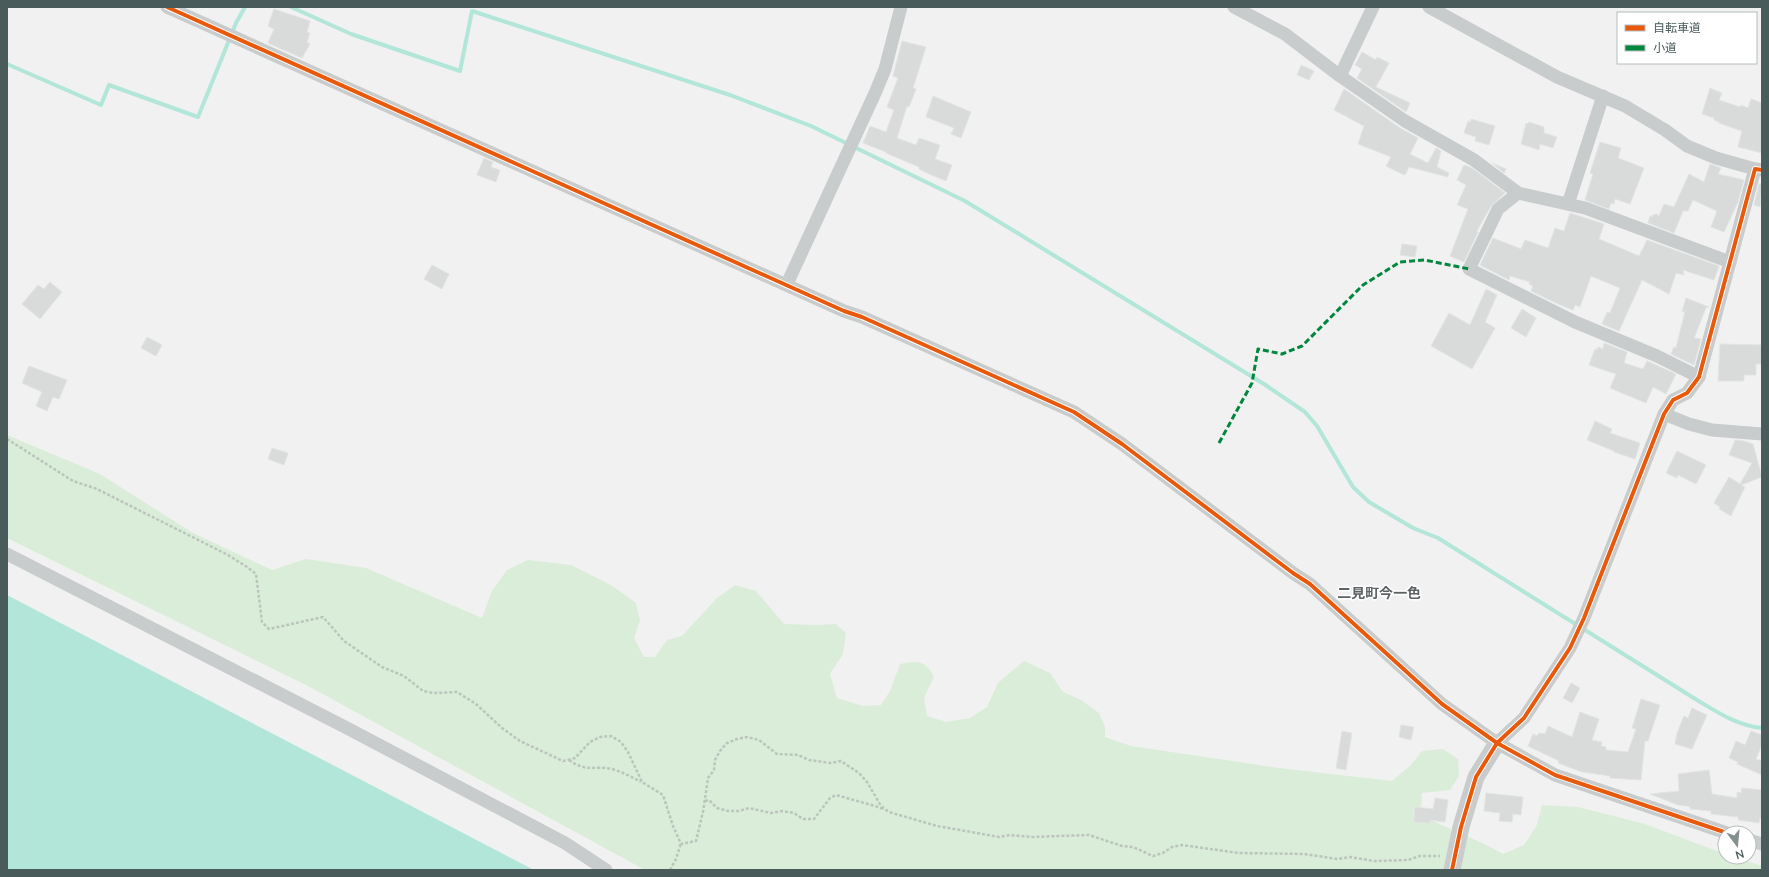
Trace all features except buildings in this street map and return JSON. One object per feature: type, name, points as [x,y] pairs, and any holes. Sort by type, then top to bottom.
[{"type":"street","points":[[166,7],[787,284],[844,311],[862,317],[1074,412],[1122,444],[1293,573],[1310,584],[1442,704],[1497,743],[1555,775],[1717,830]]},
{"type":"street","points":[[787,284],[876,91],[885,69],[901,7]]},
{"type":"street","points":[[1234,7],[1285,34],[1340,76],[1405,121],[1474,160],[1518,193],[1568,204],[1614,218],[1730,262]]},
{"type":"street","points":[[1340,76],[1373,7]]},
{"type":"street","points":[[1429,7],[1557,77],[1625,106],[1687,146],[1716,158],[1758,169],[1730,262],[1699,377],[1687,393],[1673,400],[1664,414],[1584,618],[1570,648],[1524,718],[1497,743],[1476,778],[1453,863]]},
{"type":"street","points":[[1568,204],[1603,96]]},
{"type":"street","points":[[1518,193],[1498,209],[1469,269],[1576,322],[1657,356],[1699,377]]},
{"type":"street","points":[[1664,414],[1689,424],[1712,430],[1762,434]]},
{"type":"street","points":[[7,554],[345,727],[565,843],[606,870]]},
{"type":"path","points":[[7,439],[73,481],[97,489],[228,555],[247,567],[256,574],[262,622],[269,629],[323,617],[344,641],[382,667],[404,676],[423,691],[434,693],[457,692],[476,704],[502,728],[520,741],[563,761],[575,758],[590,742],[600,737],[611,736],[621,742],[628,752],[642,782]]},
{"type":"path","points":[[681,844],[696,841],[705,801],[708,778],[714,770],[715,760],[720,751],[727,743],[747,737],[759,740],[777,754],[798,755],[809,760],[831,763],[841,761],[859,773],[867,782],[880,806],[889,812]]},
{"type":"path","points":[[569,759],[576,765],[587,769],[611,769],[642,782],[663,795],[673,826],[681,844],[676,859],[670,870]]},
{"type":"path","points":[[705,801],[709,800],[718,808],[728,811],[739,811],[749,808],[771,813],[794,813],[804,819],[814,819],[830,798],[836,795],[937,826],[999,837],[1010,835],[1031,837],[1089,836],[1122,846],[1133,847],[1153,856],[1163,853],[1172,847],[1182,845],[1206,847],[1239,853],[1304,854],[1338,859],[1350,857],[1374,861],[1408,860],[1420,856],[1453,863]]},
{"type":"shaded area","points":[[7,435],[100,474],[193,533],[272,570],[306,559],[366,568],[482,618],[492,591],[507,570],[528,560],[571,565],[611,585],[636,603],[640,621],[634,638],[644,657],[655,657],[667,640],[682,636],[717,598],[735,585],[756,591],[784,624],[836,624],[846,633],[843,654],[830,674],[837,698],[863,706],[881,705],[890,691],[900,664],[916,662],[924,664],[931,671],[934,677],[924,698],[927,716],[946,722],[970,718],[987,707],[998,683],[1024,661],[1050,673],[1063,692],[1081,700],[1099,713],[1105,727],[1105,737],[1131,746],[1279,768],[1392,781],[1411,765],[1422,751],[1443,749],[1458,759],[1459,776],[1450,790],[1422,793],[1421,815],[1503,854],[1524,845],[1537,825],[1542,805],[1578,807],[1645,824],[1717,851],[1717,865],[1757,864],[1762,866],[1762,870],[645,870],[308,686],[7,538]]},
{"type":"shaded area","points":[[7,595],[534,870],[7,870]]},
{"type":"waterway","points":[[7,64],[101,105],[109,85],[198,117],[236,23],[245,7]]},
{"type":"waterway","points":[[291,7],[351,34],[460,71],[472,11],[730,95],[811,126],[965,201],[1264,384],[1305,412],[1317,426],[1353,487],[1369,502],[1413,528],[1438,538],[1712,709],[1728,718],[1753,727],[1762,728]]},
{"type":"marked path","points":[[1219,443],[1252,383],[1258,349],[1282,354],[1302,346],[1363,285],[1400,262],[1425,260],[1469,269]]},
{"type":"cycle path","points":[[167,7],[844,311],[862,317],[1074,412],[1122,444],[1293,573],[1310,584],[1442,704],[1497,743],[1555,775],[1717,830]]},
{"type":"cycle path","points":[[1452,870],[1461,827],[1476,777],[1497,743],[1524,718],[1570,648],[1584,618],[1664,414],[1673,400],[1687,393],[1699,377],[1755,169],[1762,170]]},
{"type":"district","name":"二見町今一色","points":[[1379,593]]}]
